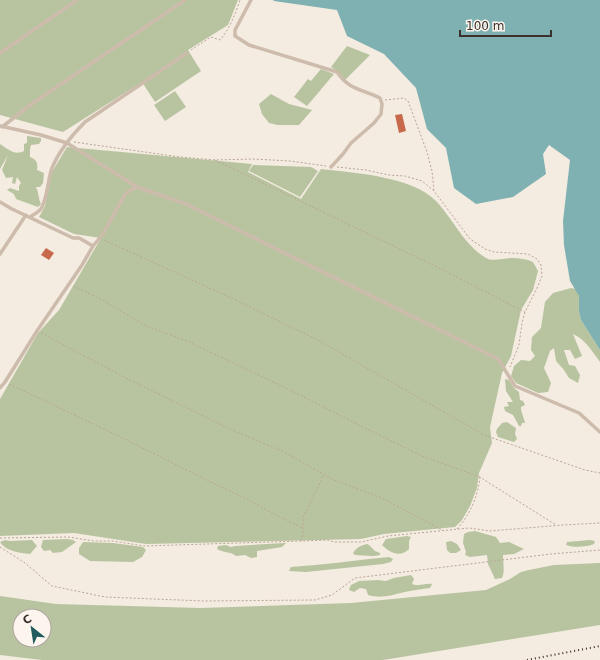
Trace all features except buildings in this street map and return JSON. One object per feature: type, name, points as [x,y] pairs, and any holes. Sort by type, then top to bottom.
[{"type":"lane","points":[[0,53],[77,0]]},
{"type":"lane","points":[[1,126],[51,90],[185,0]]},
{"type":"lane","points":[[251,0],[235,30],[235,36],[237,38],[249,45],[337,72],[343,81],[354,89],[370,93],[380,98],[382,104],[381,114],[374,123],[350,143],[343,154],[331,167]]},
{"type":"lane","points":[[0,254],[28,216],[39,211],[44,204],[49,176],[53,166],[67,143],[85,122],[187,53]]},
{"type":"lane","points":[[1,126],[41,135],[67,143],[137,188],[186,204],[498,359],[515,386],[579,413],[600,432]]},
{"type":"lane","points":[[2,385],[82,265],[124,196],[129,191],[137,188]]},
{"type":"lane","points":[[0,202],[73,238],[78,238],[93,246]]},
{"type":"path","points":[[187,53],[211,38],[220,40],[233,21],[240,0]]},
{"type":"path","points":[[381,101],[404,98],[408,101],[427,152],[432,171],[434,191]]},
{"type":"path","points":[[67,143],[75,142],[180,157],[215,160],[253,159],[283,161],[366,170],[388,175],[405,176],[422,181],[434,191],[470,239],[475,243],[494,252],[528,254],[537,259],[541,265],[542,276],[538,288],[525,312],[519,345],[507,373]]},
{"type":"path","points":[[215,160],[428,262],[525,312]]},
{"type":"path","points":[[99,238],[111,242],[318,340],[484,435],[585,470],[600,473]]},
{"type":"path","points":[[69,284],[106,302],[146,326],[187,342],[290,390],[371,432],[422,456],[480,477],[556,525]]},
{"type":"path","points":[[37,331],[130,380],[234,431],[282,451],[334,480],[382,498],[442,530]]},
{"type":"path","points":[[2,385],[104,429],[212,484],[249,500],[272,514],[303,528]]},
{"type":"path","points":[[301,540],[303,535],[303,517],[324,474]]},
{"type":"path","points":[[456,529],[463,522],[471,508],[479,488],[480,477]]},
{"type":"path","points":[[0,538],[68,537],[94,541],[113,541],[144,546],[301,540],[361,542],[388,536],[442,530],[469,528],[490,531],[600,523]]},
{"type":"path","points":[[0,547],[25,563],[52,586],[105,597],[204,601],[315,600],[332,595],[356,578],[551,554],[600,550]]},
{"type":"green space","points":[[0,0],[238,0],[228,25],[188,50],[201,71],[155,102],[142,82],[63,132],[0,115]]},
{"type":"green space","points":[[347,46],[370,55],[345,80],[331,67]]},
{"type":"green space","points":[[321,69],[334,74],[307,106],[294,97],[308,79],[311,81]]},
{"type":"green space","points":[[175,91],[186,107],[165,121],[154,105]]},
{"type":"green space","points":[[271,94],[289,104],[312,110],[299,125],[278,125],[269,123],[262,114],[259,104]]},
{"type":"green space","points":[[27,136],[41,138],[39,144],[31,145],[30,149],[30,157],[36,162],[37,170],[44,173],[43,183],[40,187],[36,187],[41,204],[38,207],[16,199],[14,194],[7,190],[10,188],[19,191],[19,186],[21,183],[17,177],[15,184],[12,183],[13,177],[6,178],[2,170],[8,155],[0,169],[0,144],[18,153],[24,151],[24,144],[27,143]]},
{"type":"green space","points":[[67,147],[252,164],[248,172],[301,199],[321,169],[382,177],[412,186],[436,201],[471,246],[486,258],[495,260],[518,258],[533,262],[538,271],[533,290],[521,310],[511,356],[502,373],[490,427],[492,443],[479,473],[477,488],[470,506],[462,520],[455,527],[384,534],[361,539],[146,544],[74,533],[0,536],[0,399],[38,333],[59,310],[101,238],[74,234],[39,217],[45,206],[52,172]]},
{"type":"green space","points":[[253,165],[311,167],[318,171],[300,197],[249,171]]},
{"type":"green space","points":[[571,288],[576,289],[579,296],[579,312],[581,320],[600,350],[600,362],[585,342],[573,334],[582,356],[575,359],[570,350],[564,350],[569,365],[575,366],[580,375],[578,383],[569,378],[556,361],[554,348],[550,351],[544,368],[551,383],[548,392],[538,393],[516,383],[511,376],[514,366],[521,360],[530,361],[535,356],[531,350],[532,337],[541,328],[545,302],[553,293]]},
{"type":"green space","points":[[505,379],[509,380],[514,388],[519,392],[520,400],[523,401],[525,405],[521,407],[525,423],[522,423],[521,426],[519,426],[513,415],[505,411],[504,407],[509,406],[507,402],[513,402],[506,391]]},
{"type":"green space","points":[[507,422],[516,428],[515,434],[517,439],[514,442],[498,437],[496,432],[502,423]]},
{"type":"green space","points":[[475,531],[496,537],[500,543],[509,542],[524,549],[514,554],[503,555],[504,570],[502,578],[495,579],[488,564],[487,555],[470,557],[465,555],[466,552],[463,543],[464,534]]},
{"type":"green space","points":[[407,536],[411,537],[409,541],[409,549],[406,552],[399,554],[395,553],[382,545],[386,539]]},
{"type":"green space","points":[[67,539],[76,542],[62,552],[53,553],[50,550],[44,551],[41,547],[43,540]]},
{"type":"green space","points":[[5,540],[32,540],[37,546],[30,554],[22,553],[5,548],[0,542]]},
{"type":"green space","points":[[451,541],[457,544],[461,550],[456,553],[450,553],[447,550],[446,542]]},
{"type":"green space","points":[[595,541],[594,544],[580,547],[566,545],[567,542]]},
{"type":"green space","points":[[83,542],[113,543],[143,547],[146,550],[142,557],[133,562],[90,561],[79,554],[79,548]]},
{"type":"green space","points":[[286,543],[282,547],[257,551],[257,557],[251,558],[245,555],[236,556],[217,549],[218,546],[226,545],[231,547]]},
{"type":"green space","points":[[367,544],[375,551],[380,553],[380,555],[355,555],[353,553],[359,547]]},
{"type":"green space","points":[[389,557],[393,559],[391,562],[383,564],[306,572],[289,571],[291,567]]},
{"type":"green space","points":[[600,563],[600,625],[383,660],[42,660],[0,655],[0,596],[56,604],[200,608],[351,603],[486,590],[521,572],[554,565]]},
{"type":"green space","points":[[411,575],[414,579],[412,584],[432,584],[430,588],[382,597],[368,595],[366,589],[360,588],[354,592],[349,590],[351,585],[359,581],[386,581]]},
{"type":"water","points":[[273,0],[600,0],[600,350],[581,320],[579,312],[579,296],[570,281],[564,245],[563,221],[570,160],[549,145],[543,154],[546,174],[513,197],[476,204],[454,188],[446,148],[427,129],[416,88],[384,54],[347,36],[337,10]]},
{"type":"railway","points":[[527,660],[600,646]]}]
